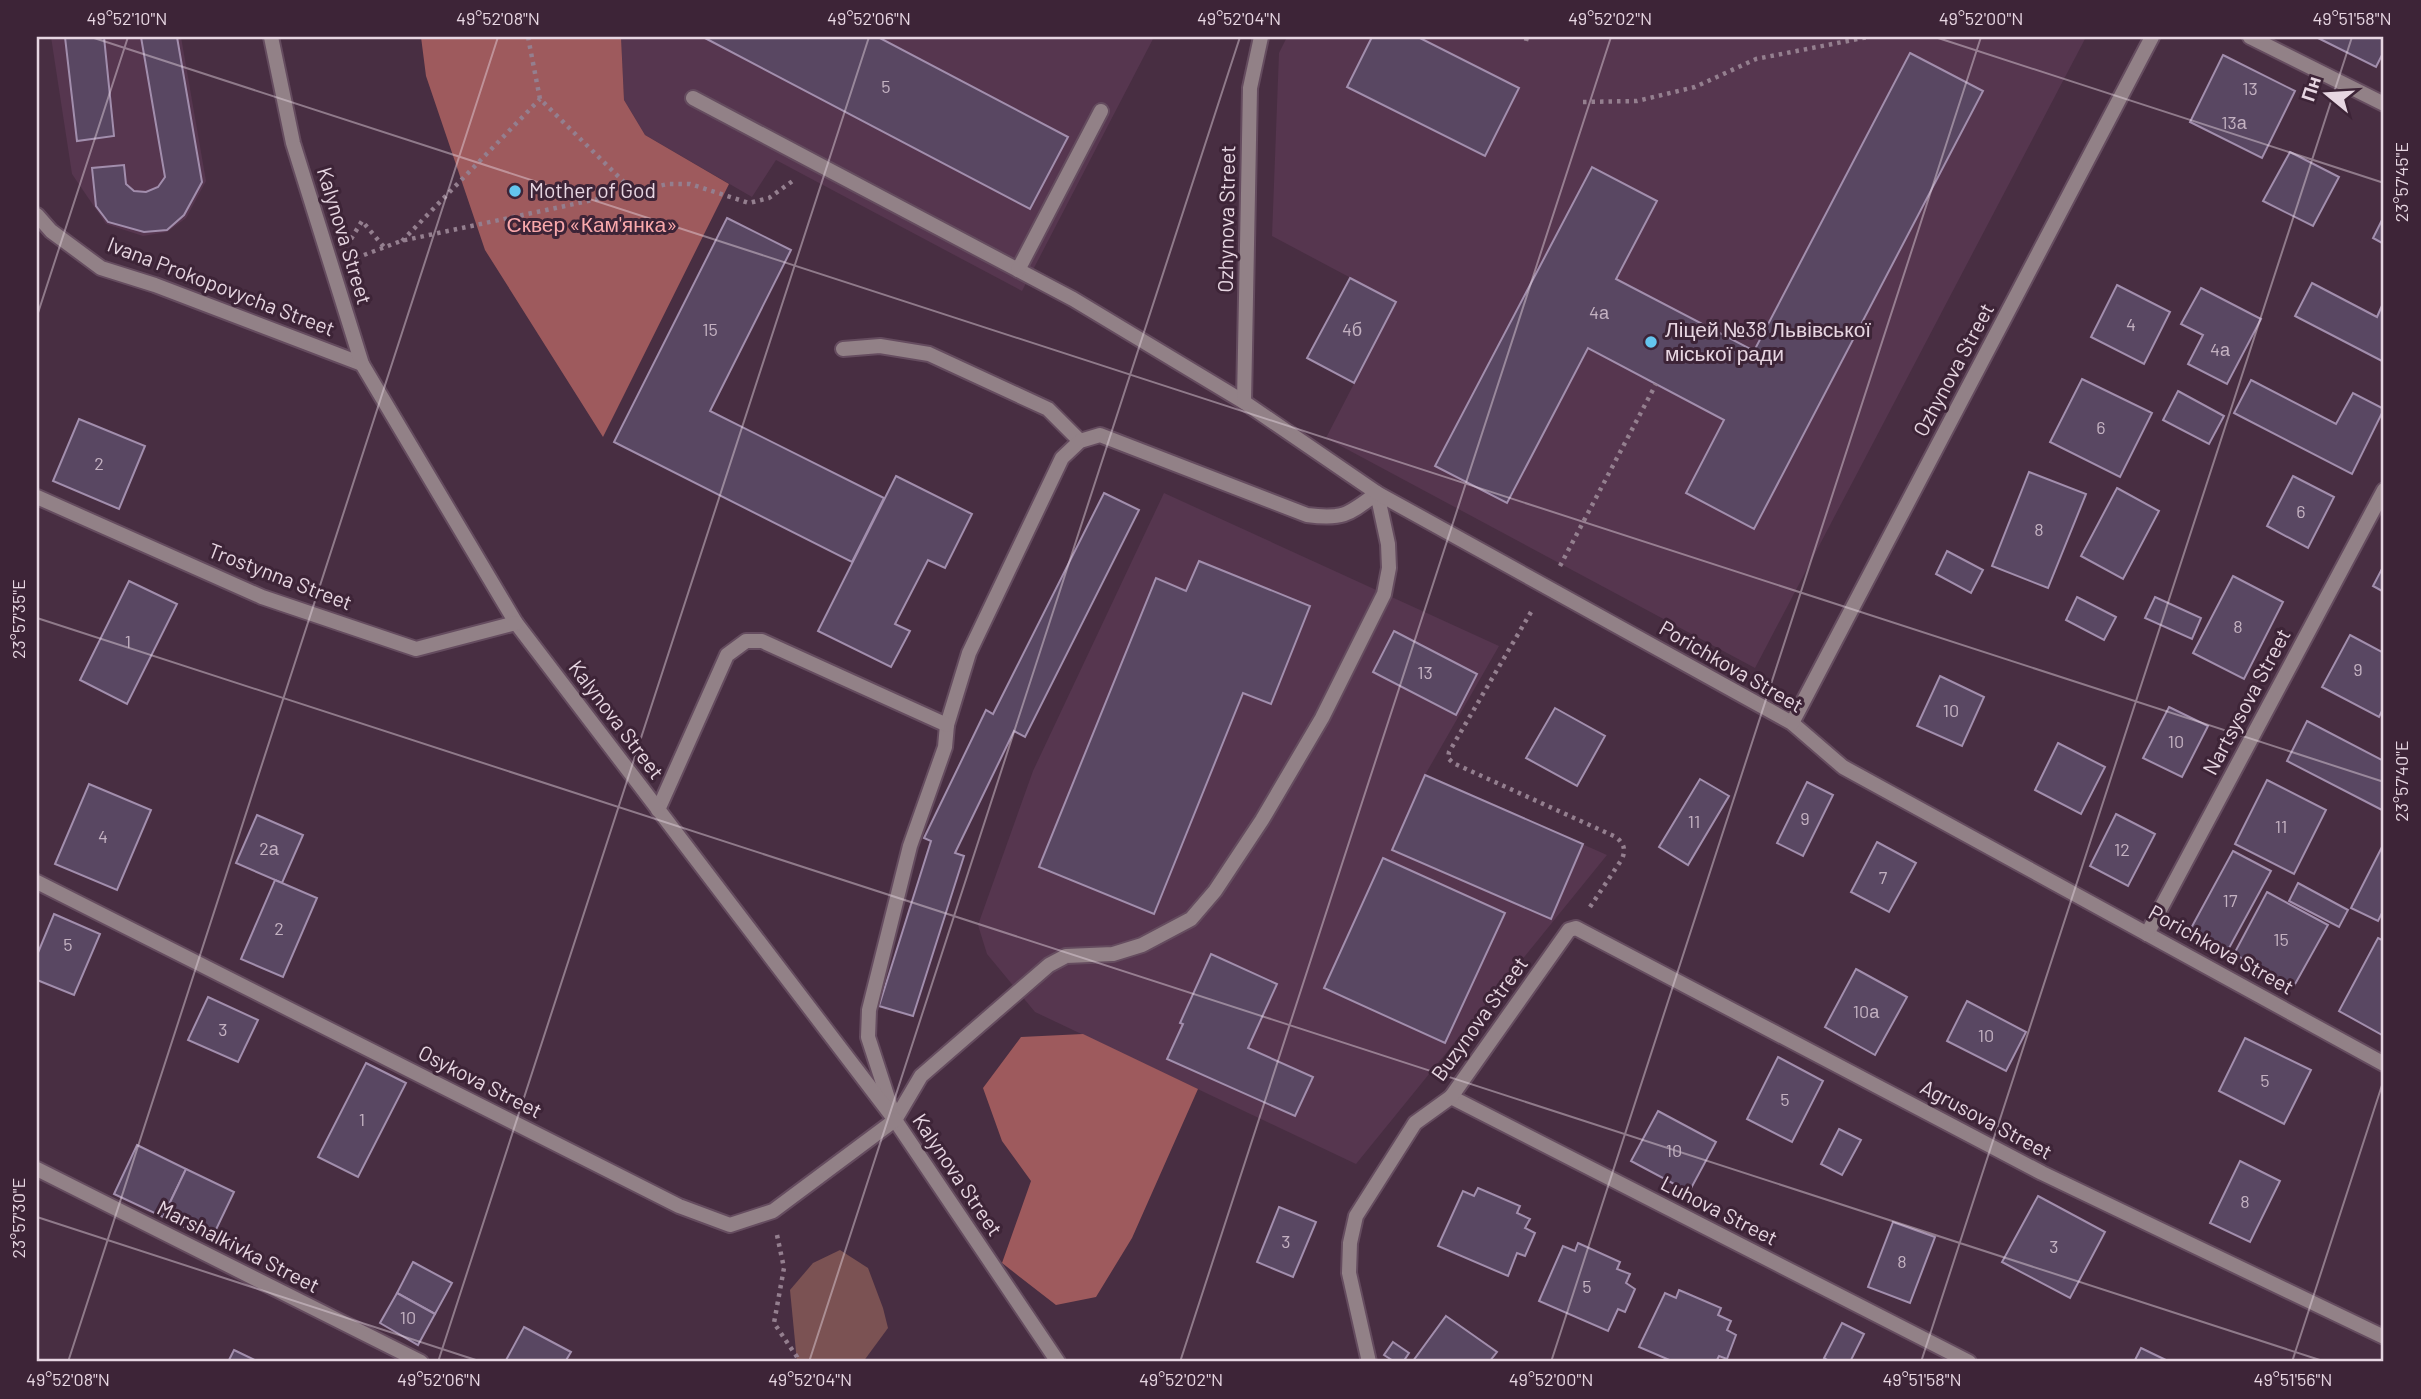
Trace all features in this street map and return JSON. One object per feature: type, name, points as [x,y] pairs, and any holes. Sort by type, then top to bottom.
[{"type":"street","name":"Kalynova Street","points":[[271,37],[293,143],[362,363],[516,623],[895,1120],[1058,1362]]},
{"type":"street","name":"Ozhynova Street","points":[[1244,402],[1250,88],[1261,37]]},
{"type":"street","name":"Ozhynova Street","points":[[1792,723],[2152,37]]},
{"type":"street","points":[[2250,37],[2384,104]]},
{"type":"street","name":"Porichkova Street","points":[[693,98],[1073,299],[1244,402],[1377,493],[1792,723],[1843,767],[2384,1064]]},
{"type":"street","points":[[1018,270],[1101,111]]},
{"type":"street","name":"Ivana Prokopovycha Street","points":[[37,215],[51,230],[102,268],[155,285],[362,363]]},
{"type":"street","points":[[842,349],[880,346],[929,354],[1048,408],[1080,441]]},
{"type":"street","points":[[1100,435],[1307,514],[1328,517],[1350,514],[1377,493],[1388,544],[1389,568],[1384,593],[1322,718],[1262,820],[1214,891],[1191,919],[1142,945],[1113,954],[1066,956],[1049,965],[921,1076],[895,1120],[868,1037],[869,1010],[910,846],[945,747],[947,725],[969,653],[1062,458],[1080,441],[1100,435]]},
{"type":"street","name":"Nartsysova Street","points":[[2147,934],[2384,491]]},
{"type":"street","name":"Trostynna Street","points":[[37,497],[261,597],[416,649],[516,623]]},
{"type":"street","points":[[658,810],[727,655],[746,642],[762,640],[947,725]]},
{"type":"street","name":"Osykova Street","points":[[37,882],[679,1206],[730,1225],[773,1211],[895,1120]]},
{"type":"street","name":"Buzynova Street","points":[[1368,1362],[1349,1273],[1350,1243],[1356,1216],[1415,1123],[1451,1097],[1569,930],[1576,928]]},
{"type":"street","name":"Agrusova Street","points":[[1576,928],[2042,1173],[2384,1337]]},
{"type":"street","name":"Luhova Street","points":[[1451,1097],[1969,1362]]},
{"type":"street","name":"Marshalkivka Street","points":[[37,1169],[421,1362]]},
{"type":"path","points":[[528,37],[540,99],[634,191]]},
{"type":"path","points":[[1583,102],[1637,102],[1695,87],[1756,60],[1868,37]]},
{"type":"path","points":[[401,241],[540,99]]},
{"type":"path","points":[[356,258],[401,241],[680,183],[748,203],[769,198],[818,164]]},
{"type":"path","points":[[331,268],[362,221],[384,247]]},
{"type":"path","points":[[1558,571],[1656,384]]},
{"type":"path","points":[[1531,612],[1448,758],[1453,763],[1616,837],[1623,844],[1625,852],[1622,859],[1576,928]]},
{"type":"path","points":[[773,1211],[784,1268],[774,1322],[798,1362]]},
{"type":"shaded area","points":[[51,37],[181,37],[206,181],[186,218],[167,232],[143,236],[106,224],[72,174]]},
{"type":"shaded area","points":[[621,37],[1154,37],[1022,291],[776,160],[752,197],[645,135],[624,100]]},
{"type":"shaded area","name":"Ліцей №38 Львівської міської ради","points":[[1287,37],[2086,37],[1755,668],[1326,438],[1396,302],[1272,236],[1279,53]]},
{"type":"shaded area","points":[[1164,493],[1499,646],[1425,775],[1607,855],[1356,1164],[1035,1012],[987,954],[978,925],[1033,771]]},
{"type":"shaded area","points":[[840,1250],[868,1268],[888,1328],[863,1362],[797,1362],[790,1290],[813,1263]]},
{"type":"green space","name":"Сквер «Кам'янка»","points":[[421,37],[621,37],[624,100],[645,135],[729,184],[603,437],[485,250],[426,76]]},
{"type":"green space","points":[[1083,1034],[1198,1089],[1132,1238],[1096,1297],[1056,1305],[1002,1263],[1031,1181],[1002,1141],[983,1088],[1021,1037]]},
{"type":"building","points":[[65,37],[104,37],[114,136],[77,141]]},
{"type":"building","points":[[141,37],[177,37],[202,182],[184,215],[167,230],[144,232],[108,222],[96,206],[92,168],[124,165],[126,184],[134,191],[146,192],[158,187],[165,177]]},
{"type":"building","points":[[703,37],[878,37],[1068,137],[1030,209]]},
{"type":"building","points":[[1372,37],[1418,37],[1519,88],[1485,156],[1347,87]]},
{"type":"building","points":[[2316,37],[2384,37],[2384,51],[2376,67]]},
{"type":"building","points":[[1910,53],[1983,91],[1754,529],[1686,493],[1724,420],[1588,348],[1507,503],[1435,466],[1592,167],[1657,201],[1616,279],[1754,351]]},
{"type":"building","points":[[2223,55],[2295,91],[2262,158],[2190,122]]},
{"type":"building","points":[[2290,152],[2339,177],[2313,226],[2263,201]]},
{"type":"building","points":[[2384,216],[2384,244],[2373,238]]},
{"type":"building","points":[[727,218],[791,250],[710,411],[884,498],[852,562],[614,442]]},
{"type":"building","points":[[1350,278],[1396,302],[1354,383],[1307,358]]},
{"type":"building","points":[[2312,283],[2377,317],[2384,301],[2384,362],[2295,316]]},
{"type":"building","points":[[2117,285],[2170,312],[2144,364],[2091,337]]},
{"type":"building","points":[[2201,288],[2261,319],[2227,384],[2188,364],[2203,335],[2181,324]]},
{"type":"building","points":[[2082,379],[2152,413],[2120,477],[2050,442]]},
{"type":"building","points":[[2251,380],[2336,424],[2353,393],[2384,409],[2352,474],[2234,413]]},
{"type":"building","points":[[2178,391],[2224,416],[2209,444],[2163,420]]},
{"type":"building","points":[[79,419],[145,446],[119,509],[53,481]]},
{"type":"building","points":[[2029,472],[2086,494],[2048,588],[1992,566]]},
{"type":"building","points":[[896,476],[972,514],[945,568],[928,560],[895,624],[910,631],[891,667],[818,631]]},
{"type":"building","points":[[2293,476],[2334,497],[2308,548],[2267,526]]},
{"type":"building","points":[[2117,488],[2159,511],[2123,579],[2081,556]]},
{"type":"building","points":[[1104,493],[1139,510],[1025,737],[1014,731],[955,853],[964,856],[913,1016],[879,1006],[931,841],[924,838],[986,710],[993,714]]},
{"type":"building","points":[[1947,551],[1983,570],[1971,593],[1936,574]]},
{"type":"building","points":[[1199,561],[1310,606],[1271,704],[1243,693],[1154,914],[1039,867],[1156,578],[1186,591]]},
{"type":"building","points":[[2384,565],[2384,592],[2373,586]]},
{"type":"building","points":[[2233,576],[2283,602],[2244,679],[2193,653]]},
{"type":"building","points":[[129,581],[177,604],[127,704],[80,680]]},
{"type":"building","points":[[2077,597],[2116,617],[2104,640],[2066,620]]},
{"type":"building","points":[[2155,597],[2201,618],[2192,639],[2145,618]]},
{"type":"building","points":[[1394,631],[1477,674],[1456,715],[1373,672]]},
{"type":"building","points":[[2350,635],[2384,653],[2384,707],[2379,717],[2322,687]]},
{"type":"building","points":[[1940,676],[1984,697],[1962,746],[1917,726]]},
{"type":"building","points":[[2169,707],[2208,726],[2182,777],[2143,758]]},
{"type":"building","points":[[1555,708],[1605,736],[1577,786],[1526,758]]},
{"type":"building","points":[[2307,721],[2384,761],[2384,811],[2287,761]]},
{"type":"building","points":[[2058,743],[2105,767],[2081,814],[2035,790]]},
{"type":"building","points":[[1425,775],[1583,844],[1551,919],[1392,850]]},
{"type":"building","points":[[1700,779],[1729,796],[1688,865],[1659,847]]},
{"type":"building","points":[[2267,780],[2326,810],[2294,874],[2235,844]]},
{"type":"building","points":[[1807,782],[1833,795],[1803,856],[1777,843]]},
{"type":"building","points":[[89,784],[151,810],[117,890],[55,864]]},
{"type":"building","points":[[2116,814],[2155,834],[2128,886],[2090,866]]},
{"type":"building","points":[[257,815],[303,835],[282,883],[236,863]]},
{"type":"building","points":[[1877,842],[1916,863],[1889,912],[1851,892]]},
{"type":"building","points":[[2384,843],[2384,909],[2378,921],[2351,908]]},
{"type":"building","points":[[2233,851],[2271,871],[2228,950],[2190,930]]},
{"type":"building","points":[[1383,858],[1505,913],[1445,1043],[1324,988]]},
{"type":"building","points":[[275,880],[317,898],[283,977],[241,959]]},
{"type":"building","points":[[2298,883],[2348,910],[2339,927],[2289,901]]},
{"type":"building","points":[[2267,892],[2328,925],[2294,986],[2234,954]]},
{"type":"building","points":[[54,914],[100,934],[74,995],[37,980],[37,955]]},
{"type":"building","points":[[2378,938],[2384,941],[2384,1036],[2339,1011]]},
{"type":"building","points":[[1211,954],[1277,984],[1248,1048],[1313,1077],[1295,1116],[1167,1059]]},
{"type":"building","points":[[1856,969],[1907,997],[1875,1055],[1825,1027]]},
{"type":"building","points":[[208,997],[258,1020],[238,1062],[188,1040]]},
{"type":"building","points":[[1967,1001],[2026,1032],[2006,1071],[1947,1041]]},
{"type":"building","points":[[2245,1038],[2311,1070],[2284,1124],[2219,1091]]},
{"type":"building","points":[[1778,1057],[1823,1081],[1792,1142],[1747,1119]]},
{"type":"building","points":[[366,1063],[406,1083],[358,1177],[318,1157]]},
{"type":"building","points":[[1658,1111],[1716,1142],[1689,1192],[1631,1161]]},
{"type":"building","points":[[1839,1129],[1861,1140],[1842,1175],[1821,1164]]},
{"type":"building","points":[[137,1145],[186,1169],[163,1217],[114,1194]]},
{"type":"building","points":[[2240,1161],[2280,1181],[2250,1242],[2210,1223]]},
{"type":"building","points":[[186,1169],[234,1192],[211,1240],[163,1217]]},
{"type":"building","points":[[1478,1188],[1520,1206],[1517,1213],[1530,1219],[1525,1228],[1535,1233],[1525,1256],[1517,1253],[1508,1276],[1438,1246],[1463,1191],[1474,1196]]},
{"type":"building","points":[[2038,1196],[2105,1232],[2070,1298],[2002,1262]]},
{"type":"building","points":[[1279,1207],[1316,1222],[1293,1277],[1257,1262]]},
{"type":"building","points":[[1893,1222],[1935,1237],[1910,1303],[1868,1287]]},
{"type":"building","points":[[1578,1243],[1620,1262],[1617,1269],[1630,1274],[1626,1283],[1635,1289],[1625,1312],[1618,1309],[1608,1331],[1539,1301],[1563,1246],[1575,1251]]},
{"type":"building","points":[[413,1262],[452,1283],[435,1314],[397,1293]]},
{"type":"building","points":[[1679,1290],[1721,1308],[1718,1315],[1731,1321],[1727,1330],[1736,1335],[1727,1359],[1719,1356],[1716,1362],[1674,1362],[1639,1347],[1665,1293],[1676,1298]]},
{"type":"building","points":[[397,1293],[435,1314],[418,1345],[380,1323]]},
{"type":"building","points":[[1446,1316],[1497,1352],[1489,1362],[1413,1361]]},
{"type":"building","points":[[1842,1323],[1864,1334],[1850,1362],[1831,1362],[1824,1358]]},
{"type":"building","points":[[524,1327],[571,1352],[565,1362],[505,1362]]},
{"type":"building","points":[[1393,1342],[1409,1353],[1403,1362],[1395,1362],[1384,1355]]},
{"type":"building","points":[[2141,1348],[2170,1362],[2134,1362]]},
{"type":"building","points":[[234,1350],[259,1362],[228,1362]]},
{"type":"place","name":"Mother of God","points":[[515,191]]},
{"type":"place","name":"Ліцей №38 Львівської міської ради","points":[[1651,342]]}]
